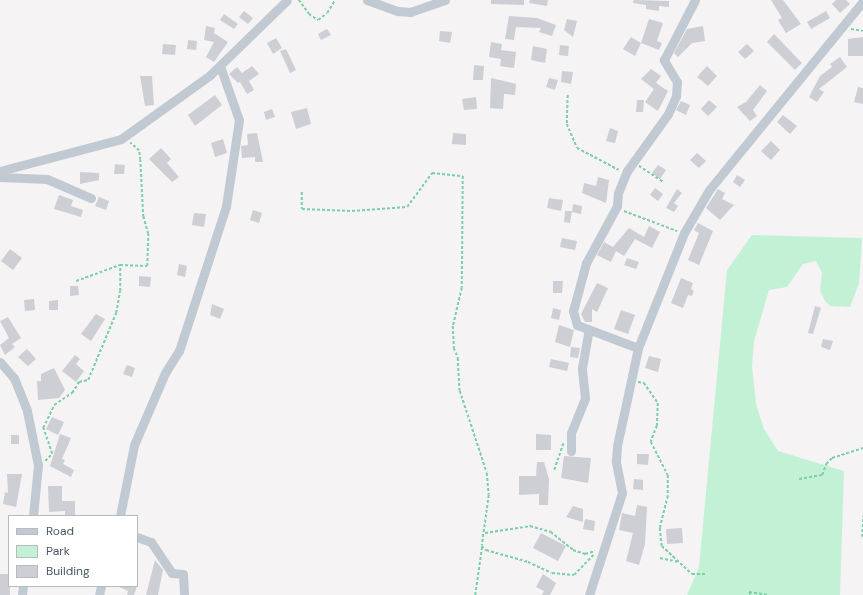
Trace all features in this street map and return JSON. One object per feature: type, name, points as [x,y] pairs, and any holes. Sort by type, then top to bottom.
[{"type":"street","points":[[0,171],[121,139],[220,66],[287,0]]},
{"type":"street","points":[[367,0],[398,11],[410,12],[445,0]]},
{"type":"street","points":[[638,348],[578,325],[573,311],[586,263],[616,206],[618,193],[627,171],[668,114],[676,96],[677,82],[664,60],[695,0]]},
{"type":"street","points":[[588,595],[622,493],[616,453],[638,348],[684,233],[709,190],[863,1]]},
{"type":"street","points":[[122,514],[134,445],[165,373],[178,351],[226,206],[239,120],[220,66]]},
{"type":"street","points":[[0,177],[46,179],[91,198]]},
{"type":"street","points":[[571,451],[571,433],[585,398],[582,368],[589,330]]},
{"type":"street","points":[[0,362],[14,378],[22,395],[38,465],[33,515]]},
{"type":"street","points":[[138,537],[151,542],[172,573],[183,574],[184,595]]},
{"type":"path","points":[[299,0],[308,14],[318,20],[327,13],[335,0]]},
{"type":"path","points":[[841,28],[863,31]]},
{"type":"path","points":[[568,95],[567,124],[577,148],[599,162],[627,171]]},
{"type":"path","points":[[76,281],[120,264],[147,266],[148,242],[143,217],[138,151],[132,144],[121,139]]},
{"type":"path","points":[[636,158],[638,166],[664,182]]},
{"type":"path","points":[[302,192],[302,209],[352,210],[407,207],[432,173],[463,176],[462,288],[453,326],[454,348],[460,391],[487,473],[489,495],[485,533],[475,595]]},
{"type":"path","points":[[616,206],[684,233]]},
{"type":"path","points":[[38,465],[52,454],[43,428],[54,405],[72,393],[79,382],[88,380],[106,338],[120,290],[120,264]]},
{"type":"path","points":[[630,382],[644,383],[658,403],[658,426],[651,442],[668,476],[668,496],[660,528],[662,546],[692,574],[705,574]]},
{"type":"path","points":[[554,470],[559,451],[571,433]]},
{"type":"path","points":[[799,479],[822,475],[826,464],[832,458],[852,454],[863,448]]},
{"type":"path","points":[[862,536],[863,516]]},
{"type":"path","points":[[485,533],[530,526],[551,532],[573,550],[585,554],[596,552]]},
{"type":"path","points":[[482,546],[486,550],[528,562],[552,573],[574,575],[596,552],[598,545]]},
{"type":"path","points":[[660,558],[679,562]]},
{"type":"path","points":[[750,595],[750,592],[768,595]]},
{"type":"green space","points":[[752,235],[862,238],[859,283],[850,307],[830,306],[825,301],[820,290],[822,273],[816,261],[803,264],[787,287],[769,290],[754,341],[752,366],[756,404],[764,429],[778,451],[844,471],[840,595],[687,595],[699,567],[727,270]]},
{"type":"building","points":[[491,0],[524,0],[524,5],[491,4]]},
{"type":"building","points":[[530,0],[548,0],[547,6],[529,3]]},
{"type":"building","points":[[634,0],[669,1],[669,7],[659,6],[659,11],[646,9],[646,5],[633,3]]},
{"type":"building","points":[[771,0],[783,0],[801,24],[786,33],[778,20],[782,18]]},
{"type":"building","points":[[836,0],[846,0],[850,4],[840,13],[832,4]]},
{"type":"building","points":[[244,11],[253,18],[248,24],[239,17]]},
{"type":"building","points":[[826,11],[830,18],[811,29],[807,22]]},
{"type":"building","points":[[224,14],[238,24],[234,29],[220,20]]},
{"type":"building","points":[[509,16],[537,18],[556,25],[552,36],[539,32],[541,28],[516,27],[514,40],[505,39]]},
{"type":"building","points":[[567,19],[577,21],[573,37],[564,30]]},
{"type":"building","points":[[649,19],[663,23],[657,41],[662,43],[659,50],[641,43]]},
{"type":"building","points":[[206,26],[215,28],[214,33],[228,42],[214,62],[206,57],[214,42],[204,40]]},
{"type":"building","points":[[703,26],[705,41],[692,43],[678,57],[674,53],[687,29]]},
{"type":"building","points":[[327,29],[331,35],[321,40],[318,34]]},
{"type":"building","points":[[440,31],[452,32],[450,43],[439,41]]},
{"type":"building","points":[[774,34],[802,63],[795,70],[767,42]]},
{"type":"building","points":[[631,37],[641,43],[635,56],[623,49]]},
{"type":"building","points":[[863,37],[863,56],[848,56],[848,39]]},
{"type":"building","points":[[276,38],[282,48],[273,54],[267,43]]},
{"type":"building","points":[[188,40],[197,41],[196,50],[187,49]]},
{"type":"building","points":[[491,42],[502,44],[501,50],[516,52],[514,68],[500,66],[501,59],[489,57]]},
{"type":"building","points":[[163,44],[176,45],[175,55],[162,54]]},
{"type":"building","points":[[747,44],[754,51],[745,59],[738,52]]},
{"type":"building","points":[[560,45],[569,46],[568,56],[559,55]]},
{"type":"building","points":[[533,46],[547,49],[545,63],[531,60]]},
{"type":"building","points":[[286,49],[296,70],[290,73],[280,51]]},
{"type":"building","points":[[840,57],[847,67],[819,89],[824,92],[817,102],[809,97],[820,76],[832,67],[830,64]]},
{"type":"building","points":[[474,65],[484,66],[483,80],[473,80]]},
{"type":"building","points":[[252,66],[259,74],[249,81],[254,90],[247,94],[240,82],[238,83],[229,74],[237,67],[242,73]]},
{"type":"building","points":[[707,66],[717,76],[708,86],[697,77]]},
{"type":"building","points":[[651,69],[661,76],[656,83],[668,91],[658,111],[645,102],[654,89],[641,79]]},
{"type":"building","points":[[562,71],[573,72],[571,84],[561,82]]},
{"type":"building","points":[[140,76],[152,76],[154,105],[145,106]]},
{"type":"building","points":[[491,78],[516,84],[515,95],[504,94],[503,109],[490,108]]},
{"type":"building","points":[[549,78],[558,80],[555,90],[546,87]]},
{"type":"building","points":[[760,85],[767,91],[753,110],[757,116],[750,121],[737,107],[746,102]]},
{"type":"building","points":[[858,87],[863,88],[863,104],[854,102]]},
{"type":"building","points":[[215,95],[222,105],[195,126],[188,115]]},
{"type":"building","points":[[476,97],[477,109],[464,110],[462,99]]},
{"type":"building","points":[[637,100],[644,100],[643,112],[636,112]]},
{"type":"building","points":[[709,100],[717,107],[708,116],[701,109]]},
{"type":"building","points":[[681,101],[690,105],[686,115],[676,110]]},
{"type":"building","points":[[307,108],[311,124],[296,129],[291,112]]},
{"type":"building","points":[[272,109],[275,117],[266,120],[264,112]]},
{"type":"building","points":[[783,115],[797,126],[790,134],[777,122]]},
{"type":"building","points":[[610,128],[618,131],[615,143],[606,141]]},
{"type":"building","points":[[257,133],[263,162],[255,162],[255,157],[242,158],[241,146],[248,145],[247,134]]},
{"type":"building","points":[[453,133],[466,134],[466,145],[452,144]]},
{"type":"building","points":[[223,139],[227,153],[215,157],[211,143]]},
{"type":"building","points":[[771,141],[780,150],[771,160],[761,151]]},
{"type":"building","points":[[161,148],[171,159],[167,163],[179,177],[172,182],[149,159]]},
{"type":"building","points":[[697,153],[706,161],[699,168],[690,160]]},
{"type":"building","points":[[115,164],[125,165],[124,174],[114,174]]},
{"type":"building","points":[[658,165],[666,170],[660,179],[652,173]]},
{"type":"building","points":[[80,172],[99,173],[99,180],[80,184]]},
{"type":"building","points":[[737,175],[745,180],[740,187],[733,182]]},
{"type":"building","points":[[598,177],[609,180],[606,203],[582,193],[584,183],[596,186]]},
{"type":"building","points":[[655,188],[663,194],[658,201],[650,195]]},
{"type":"building","points":[[677,189],[682,193],[674,203],[678,206],[674,212],[666,208]]},
{"type":"building","points":[[718,189],[725,193],[722,199],[734,205],[720,220],[706,208]]},
{"type":"building","points":[[59,195],[73,200],[71,206],[83,210],[81,217],[54,209]]},
{"type":"building","points":[[99,197],[109,201],[106,210],[95,206]]},
{"type":"building","points":[[549,198],[563,200],[561,211],[547,208]]},
{"type":"building","points":[[573,204],[582,206],[581,214],[572,212]]},
{"type":"building","points":[[253,210],[262,213],[259,223],[250,220]]},
{"type":"building","points":[[565,211],[572,211],[570,223],[564,222]]},
{"type":"building","points":[[194,213],[206,214],[204,227],[192,225]]},
{"type":"building","points":[[698,223],[713,231],[699,265],[688,260],[699,233],[694,230]]},
{"type":"building","points":[[649,226],[660,232],[652,248],[635,239],[624,256],[616,251],[611,262],[597,255],[604,242],[613,247],[629,228],[644,237]]},
{"type":"building","points":[[562,238],[577,241],[575,250],[560,247]]},
{"type":"building","points":[[10,249],[22,258],[13,270],[1,261]]},
{"type":"building","points":[[627,258],[639,262],[636,269],[624,265]]},
{"type":"building","points":[[179,264],[187,266],[185,277],[177,275]]},
{"type":"building","points":[[139,276],[151,277],[150,287],[139,286]]},
{"type":"building","points":[[681,278],[693,283],[691,289],[694,291],[692,296],[688,295],[683,308],[671,303]]},
{"type":"building","points":[[553,281],[563,281],[562,293],[553,293]]},
{"type":"building","points":[[597,283],[608,288],[597,312],[592,309],[592,322],[585,322],[581,314]]},
{"type":"building","points":[[70,286],[78,286],[79,295],[70,296]]},
{"type":"building","points":[[34,299],[35,310],[25,311],[24,300]]},
{"type":"building","points":[[58,300],[58,310],[49,310],[49,301]]},
{"type":"building","points":[[212,304],[224,309],[220,319],[210,315]]},
{"type":"building","points":[[815,306],[821,308],[813,334],[808,333]]},
{"type":"building","points":[[553,308],[561,310],[559,320],[551,318]]},
{"type":"building","points":[[621,310],[635,315],[628,334],[614,329]]},
{"type":"building","points":[[96,314],[105,319],[91,341],[81,334]]},
{"type":"building","points":[[8,317],[21,338],[12,344],[15,347],[5,355],[0,345],[9,338],[0,321]]},
{"type":"building","points":[[559,325],[574,330],[570,347],[555,342]]},
{"type":"building","points":[[823,339],[833,341],[830,350],[821,347]]},
{"type":"building","points":[[571,347],[580,348],[578,358],[570,357]]},
{"type":"building","points":[[27,349],[36,359],[28,366],[18,357]]},
{"type":"building","points":[[75,355],[80,359],[76,364],[84,371],[76,382],[62,371]]},
{"type":"building","points":[[649,356],[661,359],[658,372],[645,368]]},
{"type":"building","points":[[551,359],[569,363],[567,371],[549,367]]},
{"type":"building","points":[[127,365],[135,368],[132,377],[123,374]]},
{"type":"building","points":[[54,368],[65,390],[59,398],[38,400],[37,381],[41,381],[41,374]]},
{"type":"building","points":[[52,417],[64,422],[58,435],[46,429]]},
{"type":"building","points":[[60,434],[71,438],[62,459],[65,460],[63,464],[74,470],[71,477],[50,466]]},
{"type":"building","points":[[536,434],[551,435],[551,450],[536,450]]},
{"type":"building","points":[[11,435],[19,435],[19,444],[11,444]]},
{"type":"building","points":[[637,454],[649,454],[648,465],[637,464]]},
{"type":"building","points":[[564,456],[591,458],[588,483],[561,478]]},
{"type":"building","points":[[537,462],[544,462],[549,479],[548,505],[539,505],[539,494],[519,495],[519,476],[536,476]]},
{"type":"building","points":[[7,474],[22,474],[16,507],[3,504],[5,492],[8,493]]},
{"type":"building","points":[[634,479],[643,480],[643,490],[633,489]]},
{"type":"building","points":[[48,486],[62,486],[62,501],[75,501],[75,515],[65,515],[65,511],[49,512]]},
{"type":"building","points":[[637,505],[647,507],[645,544],[639,565],[626,561],[633,533],[619,530],[622,513],[635,516]]},
{"type":"building","points":[[573,506],[583,509],[583,522],[566,517]]},
{"type":"building","points":[[585,519],[595,521],[594,531],[583,529]]},
{"type":"building","points":[[682,528],[683,543],[667,544],[666,529]]},
{"type":"building","points":[[541,533],[566,546],[558,561],[533,548]]},
{"type":"building","points":[[155,560],[163,570],[158,595],[146,595]]},
{"type":"building","points":[[0,574],[8,574],[8,587],[10,587],[10,595],[0,595]]},
{"type":"building","points":[[543,574],[556,583],[550,595],[542,595],[544,591],[536,587]]},
{"type":"building","points":[[119,587],[137,587],[134,595],[127,595],[128,591]]}]
